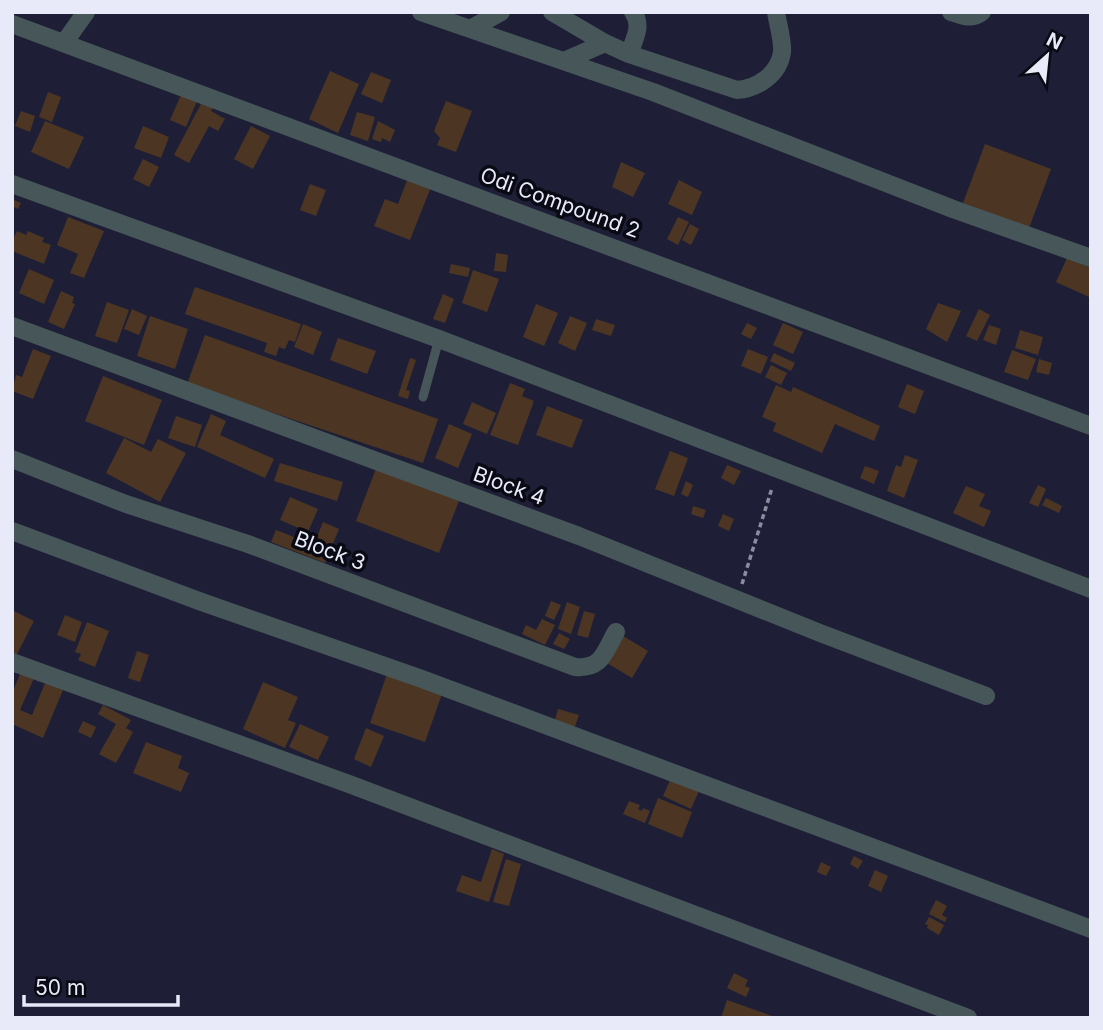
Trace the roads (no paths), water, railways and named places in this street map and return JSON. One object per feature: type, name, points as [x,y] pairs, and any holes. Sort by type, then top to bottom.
[{"type":"street","points":[[64,43],[86,12]]},
{"type":"street","points":[[421,12],[653,92],[965,213],[1091,258]]},
{"type":"street","points":[[472,28],[501,12]]},
{"type":"street","points":[[552,12],[629,54],[737,90],[750,89],[763,82],[779,63],[782,51],[776,12]]},
{"type":"street","points":[[629,54],[638,27],[633,12]]},
{"type":"street","points":[[951,12],[968,17],[982,12]]},
{"type":"street","name":"Odi Compound 2","points":[[12,24],[1091,426]]},
{"type":"street","points":[[564,61],[605,43]]},
{"type":"street","points":[[12,184],[439,339],[1091,589]]},
{"type":"street","name":"Block 4","points":[[12,326],[579,536],[986,696]]},
{"type":"street","name":"Block 3","points":[[12,459],[125,504],[248,544],[575,667],[587,668],[595,665],[616,632]]},
{"type":"street","points":[[12,531],[1091,929]]},
{"type":"street","points":[[12,662],[349,784],[968,1018]]},
{"type":"lane","points":[[423,397],[439,339]]}]
